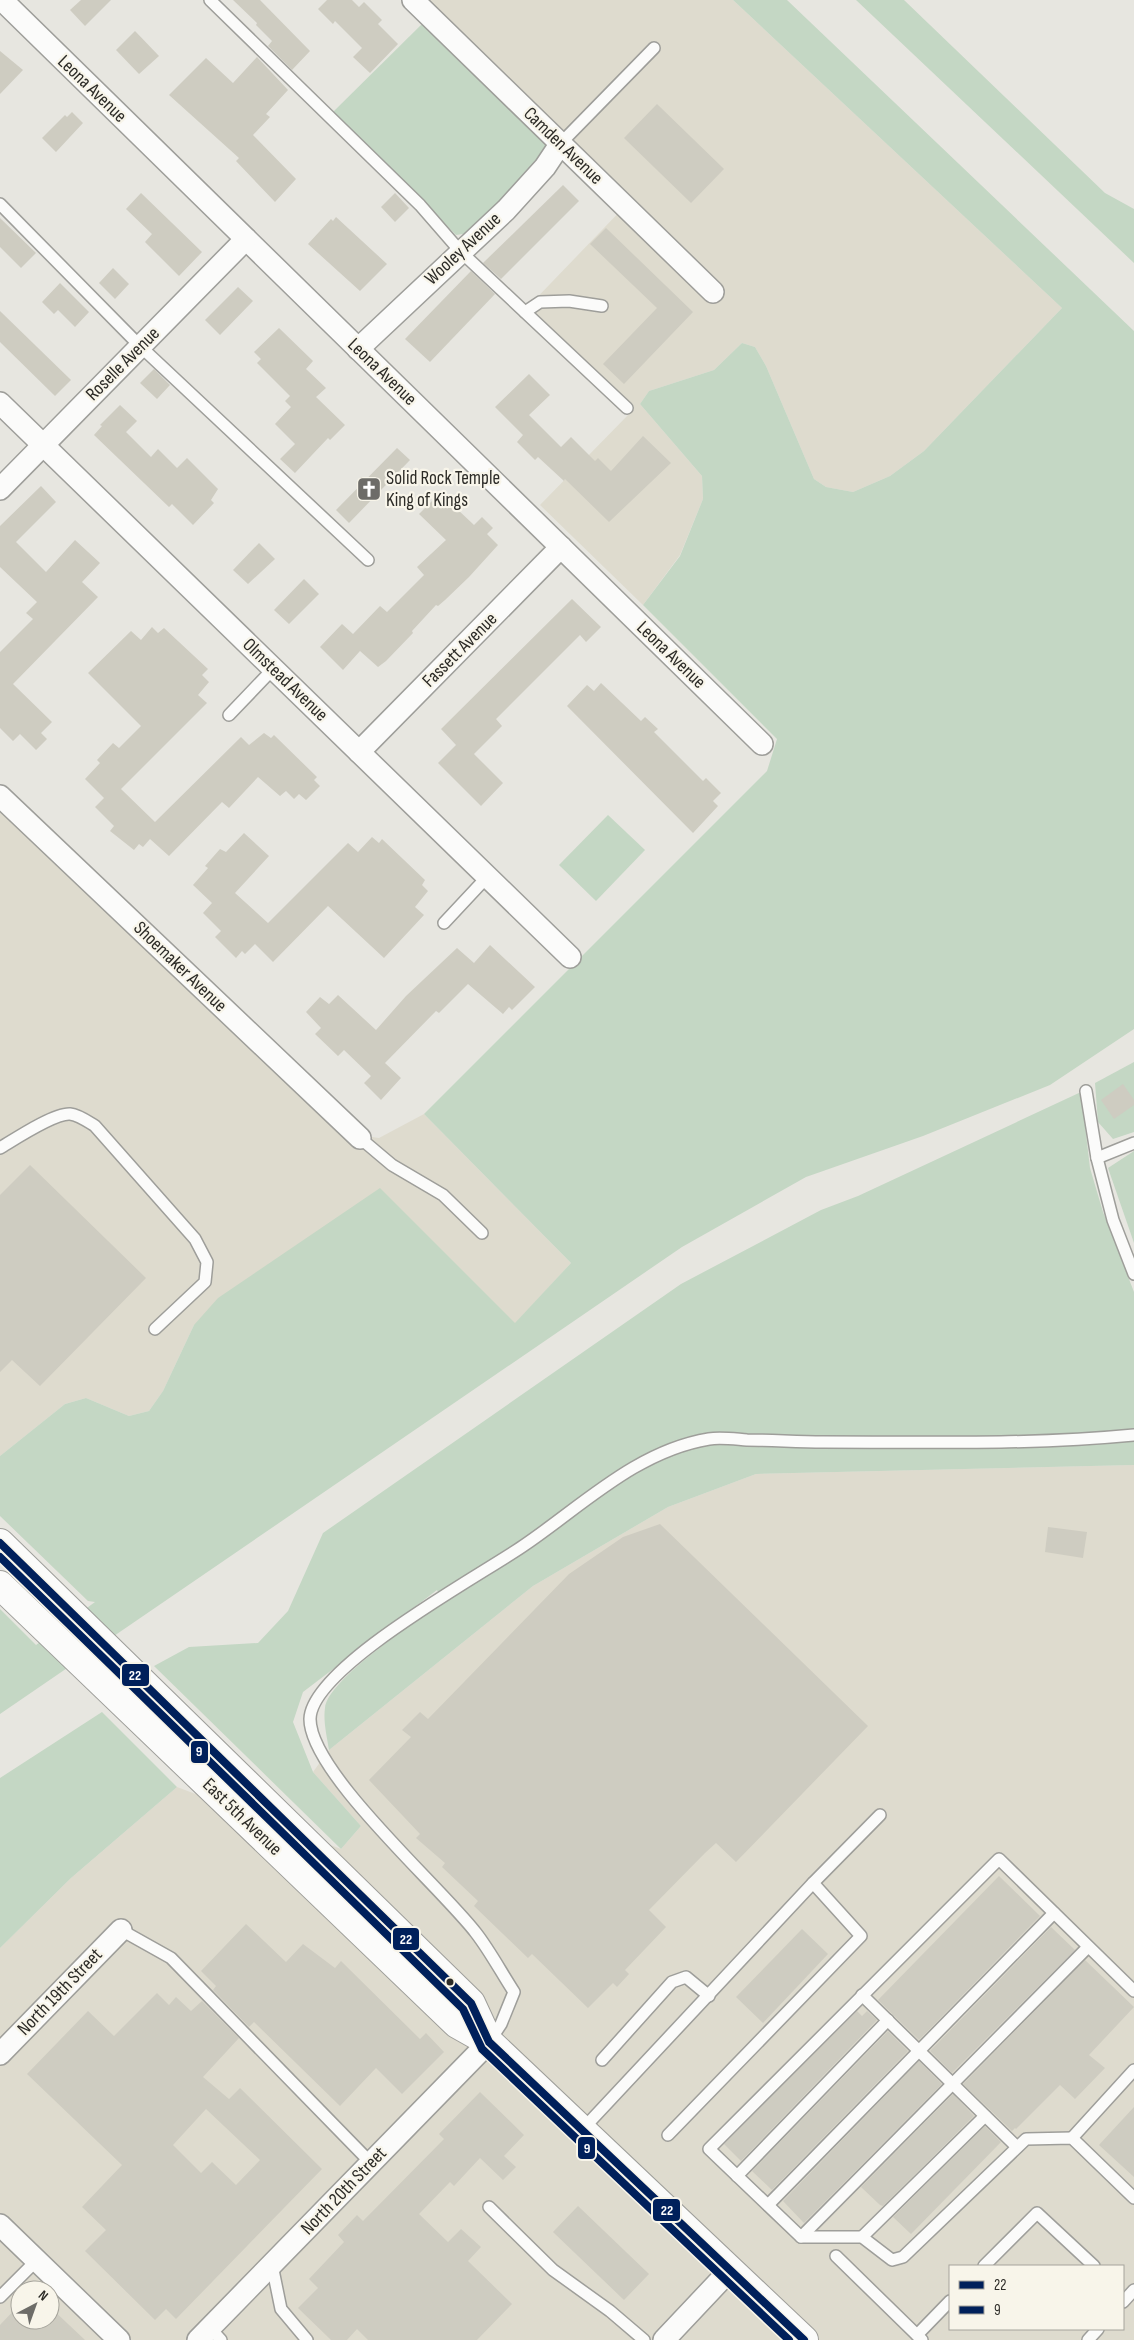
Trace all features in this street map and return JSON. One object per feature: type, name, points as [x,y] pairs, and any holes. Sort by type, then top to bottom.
[{"type":"main road","name":"East 5th Avenue","points":[[0,1543],[471,2003],[489,2042]]},
{"type":"main road","name":"East 5th Avenue","points":[[0,1585],[457,2024],[489,2042],[804,2340]]},
{"type":"street","name":"Camden Avenue","points":[[413,0],[713,292]]},
{"type":"street","name":"Leona Avenue","points":[[1,1],[762,744]]},
{"type":"street","name":"Wooley Avenue","points":[[358,349],[460,250],[506,210],[545,168],[561,143]]},
{"type":"street","name":"Roselle Avenue","points":[[0,489],[246,239]]},
{"type":"street","name":"Olmstead Avenue","points":[[0,404],[570,957]]},
{"type":"street","name":"Fassett Avenue","points":[[359,752],[561,548]]},
{"type":"street","name":"Shoemaker Avenue","points":[[0,796],[360,1138]]},
{"type":"street","name":"North 19th Street","points":[[0,2054],[121,1930]]},
{"type":"street","name":"North 20th Street","points":[[210,2336],[272,2264],[489,2042]]},
{"type":"street","points":[[0,2225],[119,2340]]},
{"type":"street","points":[[664,2340],[730,2270]]},
{"type":"lane","points":[[210,0],[420,205],[460,250],[627,408]]},
{"type":"lane","points":[[561,143],[654,48]]},
{"type":"lane","points":[[0,204],[140,346],[368,560]]},
{"type":"lane","points":[[525,312],[540,302],[569,302],[602,306]]},
{"type":"lane","points":[[229,715],[273,668]]},
{"type":"lane","points":[[444,923],[487,877]]},
{"type":"lane","points":[[1086,1091],[1097,1158],[1113,1220],[1134,1274]]},
{"type":"lane","points":[[0,1148],[32,1128],[68,1114],[78,1116],[95,1126],[195,1239],[207,1262],[205,1282],[154,1329]]},
{"type":"lane","points":[[360,1138],[392,1165],[443,1195],[482,1233]]},
{"type":"lane","points":[[1097,1158],[1134,1143]]},
{"type":"lane","points":[[489,2042],[501,2024],[514,1992],[476,1932],[401,1853],[342,1783],[318,1748],[310,1718],[320,1693],[375,1642],[444,1595],[523,1547],[618,1476],[670,1450],[710,1438],[947,1442],[1078,1440],[1134,1435]]},
{"type":"lane","points":[[582,2130],[813,1883],[880,1815]]},
{"type":"lane","points":[[1134,1991],[999,1860],[709,2149],[800,2237],[862,2238],[892,2260],[904,2257],[1026,2139],[1072,2138],[1134,2198]]},
{"type":"lane","points":[[668,2135],[861,1936],[813,1883]]},
{"type":"lane","points":[[768,2205],[920,2052],[1054,1913]]},
{"type":"lane","points":[[121,1930],[171,1958],[371,2163]]},
{"type":"lane","points":[[800,2237],[1088,1947]]},
{"type":"lane","points":[[602,2060],[672,1982],[686,1977],[709,1996]]},
{"type":"lane","points":[[862,1995],[1017,2147]]},
{"type":"lane","points":[[737,2176],[888,2020]]},
{"type":"lane","points":[[1072,2138],[1134,2070]]},
{"type":"lane","points":[[862,2238],[985,2116]]},
{"type":"lane","points":[[489,2207],[553,2270],[610,2311],[644,2340]]},
{"type":"lane","points":[[985,2265],[1037,2213],[1093,2265]]},
{"type":"lane","points":[[836,2256],[919,2337],[949,2302]]},
{"type":"lane","points":[[0,2297],[37,2260]]},
{"type":"lane","points":[[272,2264],[281,2309],[308,2340]]},
{"type":"lane","points":[[1088,2340],[1097,2330]]},
{"type":"shaded area","points":[[418,0],[733,0],[1062,308],[924,451],[890,476],[853,492],[826,487],[814,479],[766,366],[755,347],[742,343],[714,370],[649,391],[640,404],[702,476],[703,499],[680,555],[643,605],[540,505],[628,415],[525,310],[628,203]]},
{"type":"shaded area","points":[[0,792],[350,1134],[379,1138],[424,1114],[571,1263],[516,1323],[194,1325],[163,1391],[149,1411],[129,1416],[86,1398],[65,1404],[0,1456]]},
{"type":"shaded area","points":[[1134,1465],[1134,2340],[0,2340],[0,1948],[71,1878],[177,1787],[341,1849],[361,1826],[313,1772],[329,1750],[533,1586],[668,1507],[756,1474]]},
{"type":"green space","points":[[733,0],[787,0],[1134,331],[1134,1029],[1050,1085],[923,1136],[806,1177],[682,1247],[0,1714],[0,1609],[36,1645],[95,1602],[88,1601],[0,1516],[0,1456],[65,1404],[86,1398],[129,1416],[149,1411],[163,1391],[194,1325],[218,1298],[380,1188],[515,1323],[571,1263],[424,1114],[767,771],[777,739],[643,605],[680,556],[703,499],[702,476],[640,404],[649,391],[714,370],[742,343],[755,347],[766,366],[814,479],[826,487],[853,492],[890,476],[924,451],[1062,308]]},
{"type":"green space","points":[[856,0],[904,0],[1105,193],[1134,209],[1134,263]]},
{"type":"green space","points":[[423,23],[551,149],[469,233],[456,235],[333,112]]},
{"type":"green space","points":[[608,815],[645,850],[596,901],[559,865]]},
{"type":"green space","points":[[1134,1062],[1134,1132],[1113,1139],[1098,1122],[1095,1083]]},
{"type":"green space","points":[[1081,1092],[1090,1168],[1103,1212],[1134,1292],[1134,1465],[756,1474],[668,1507],[533,1586],[329,1750],[325,1708],[330,1696],[357,1666],[443,1602],[437,1590],[303,1692],[293,1722],[313,1772],[361,1826],[341,1849],[154,1666],[189,1647],[258,1643],[288,1611],[323,1533],[681,1284],[821,1210],[858,1196]]},
{"type":"green space","points":[[1134,1151],[1134,1243],[1108,1168]]},
{"type":"green space","points":[[102,1712],[177,1787],[71,1878],[0,1948],[0,1778]]},
{"type":"building","points":[[81,0],[111,0],[85,26],[70,10]]},
{"type":"building","points":[[233,0],[260,0],[310,51],[292,70],[268,46],[272,41],[256,25],[257,23]]},
{"type":"building","points":[[327,0],[352,0],[359,7],[364,2],[382,20],[378,24],[398,44],[370,73],[353,57],[362,48],[335,21],[333,24],[318,9]]},
{"type":"building","points":[[135,31],[159,56],[139,74],[116,50]]},
{"type":"building","points":[[0,51],[23,70],[0,94]]},
{"type":"building","points":[[257,57],[288,90],[266,114],[270,117],[253,135],[296,179],[275,202],[236,161],[239,158],[169,95],[206,58],[233,83]]},
{"type":"building","points":[[657,104],[724,169],[691,203],[624,138]]},
{"type":"building","points":[[72,112],[83,123],[56,152],[42,138],[65,115],[67,117]]},
{"type":"building","points":[[563,185],[579,201],[501,279],[483,263]]},
{"type":"building","points":[[141,193],[202,252],[179,276],[145,242],[152,234],[126,209]]},
{"type":"building","points":[[395,193],[409,208],[395,222],[381,207]]},
{"type":"building","points":[[336,217],[387,264],[360,291],[308,244],[331,219],[333,221]]},
{"type":"building","points":[[0,218],[36,253],[21,268],[0,247]]},
{"type":"building","points":[[606,228],[693,312],[624,384],[603,364],[657,308],[590,244]]},
{"type":"building","points":[[113,268],[129,284],[115,299],[99,283]]},
{"type":"building","points":[[471,271],[495,294],[430,362],[405,339]]},
{"type":"building","points":[[60,283],[89,312],[75,327],[58,310],[54,314],[42,302]]},
{"type":"building","points":[[238,287],[253,301],[220,335],[205,320]]},
{"type":"building","points":[[0,311],[71,380],[55,396],[0,342]]},
{"type":"building","points":[[279,328],[313,361],[306,369],[326,388],[316,397],[345,425],[330,440],[328,438],[295,473],[280,459],[295,444],[275,424],[291,407],[285,401],[290,396],[257,363],[261,359],[254,352]]},
{"type":"building","points":[[154,369],[170,385],[157,399],[140,383]]},
{"type":"building","points":[[529,374],[550,395],[529,415],[561,447],[571,437],[595,461],[598,458],[611,471],[643,436],[671,463],[609,522],[565,479],[564,481],[538,457],[535,460],[517,442],[523,435],[495,407]]},
{"type":"building","points":[[120,405],[137,421],[126,432],[151,457],[158,449],[177,468],[187,458],[218,489],[211,500],[214,503],[193,525],[172,504],[169,507],[94,435],[102,426],[100,425]]},
{"type":"building","name":"Solid Rock Temple King of Kings","points":[[397,448],[410,460],[349,523],[336,510]]},
{"type":"building","points":[[41,486],[56,502],[16,542],[46,572],[75,540],[100,563],[82,582],[98,597],[13,684],[52,722],[41,733],[47,739],[36,750],[20,734],[13,741],[0,728],[0,652],[33,619],[26,613],[37,602],[0,567],[0,526]]},
{"type":"building","points":[[440,493],[474,525],[482,517],[493,528],[487,534],[498,545],[469,577],[438,606],[436,605],[386,661],[378,667],[360,651],[343,670],[320,647],[342,624],[353,634],[380,606],[387,612],[424,575],[417,567],[446,540],[419,514]]},
{"type":"building","points":[[259,543],[275,559],[248,584],[233,570]]},
{"type":"building","points":[[304,579],[319,594],[289,624],[274,610]]},
{"type":"building","points":[[572,599],[601,627],[586,642],[580,635],[496,719],[502,726],[474,754],[503,783],[481,806],[438,763],[456,745],[441,729]]},
{"type":"building","points":[[152,627],[158,633],[164,628],[208,669],[202,675],[209,682],[198,695],[207,703],[121,789],[155,822],[241,737],[249,745],[264,733],[271,738],[274,735],[317,777],[314,780],[320,786],[306,800],[299,794],[294,799],[286,791],[280,796],[258,777],[229,808],[222,802],[169,856],[150,839],[143,847],[139,844],[134,850],[110,831],[114,826],[95,807],[104,798],[85,779],[100,763],[97,760],[113,743],[119,748],[141,726],[88,673],[131,631],[141,640]]},
{"type":"building","points":[[601,683],[641,721],[645,717],[658,729],[654,732],[703,781],[706,778],[721,793],[713,801],[718,806],[693,833],[567,706],[587,685],[594,691]]},
{"type":"building","points":[[244,833],[269,856],[235,893],[268,923],[348,843],[358,852],[372,837],[379,843],[382,839],[425,880],[422,885],[428,891],[415,907],[424,915],[384,958],[328,906],[273,962],[255,944],[245,954],[242,951],[236,958],[215,937],[221,931],[203,913],[212,903],[193,885],[208,868],[205,866],[220,849],[226,852]]},
{"type":"building","points":[[490,945],[535,987],[512,1010],[509,1007],[503,1014],[468,984],[439,1013],[436,1011],[385,1063],[401,1078],[381,1100],[364,1083],[371,1076],[344,1050],[338,1056],[315,1034],[321,1028],[306,1012],[320,997],[329,1004],[338,995],[376,1030],[406,996],[457,948],[474,963]]},
{"type":"building","points":[[1123,1084],[1134,1100],[1134,1105],[1114,1119],[1101,1100]]},
{"type":"building","points":[[30,1165],[146,1278],[40,1386],[12,1360],[0,1372],[0,1195]]},
{"type":"building","points":[[660,1524],[868,1726],[736,1862],[716,1843],[705,1853],[649,1910],[666,1927],[625,1970],[629,1974],[617,1987],[613,1983],[588,2008],[532,1954],[528,1958],[474,1906],[478,1901],[442,1867],[445,1863],[416,1838],[420,1834],[369,1780],[411,1737],[402,1730],[420,1712],[428,1719],[569,1574],[623,1537]]},
{"type":"building","points":[[1048,1527],[1087,1532],[1083,1558],[1045,1552]]},
{"type":"building","points":[[999,1876],[1040,1916],[919,2040],[878,2000]]},
{"type":"building","points":[[246,1924],[286,1962],[303,1944],[335,1968],[341,1961],[420,2039],[426,2033],[444,2052],[402,2094],[376,2068],[340,2106],[254,2022],[249,2027],[213,1990],[216,1986],[201,1971]]},
{"type":"building","points":[[1051,1927],[1075,1950],[952,2073],[930,2051]]},
{"type":"building","points":[[802,1929],[828,1954],[763,2023],[736,1997]]},
{"type":"building","points":[[1085,1960],[1134,2007],[1089,2055],[1105,2068],[1075,2099],[1060,2085],[1012,2131],[963,2084]]},
{"type":"building","points":[[157,1993],[169,2005],[176,1997],[191,2011],[202,2001],[239,2038],[203,2077],[229,2099],[240,2088],[322,2169],[176,2319],[166,2309],[155,2320],[85,2251],[106,2230],[82,2207],[122,2165],[27,2074],[88,2011],[114,2036]],"holes":[[[206,2109],[260,2160],[236,2185],[212,2162],[201,2173],[173,2145]]]},
{"type":"building","points":[[857,2011],[862,2016],[867,2011],[877,2020],[741,2161],[724,2144]]},
{"type":"building","points":[[888,2031],[908,2051],[772,2190],[752,2171]]},
{"type":"building","points":[[919,2061],[942,2084],[804,2223],[783,2201]]},
{"type":"building","points":[[480,2092],[524,2135],[504,2156],[516,2167],[503,2180],[480,2158],[454,2186],[450,2182],[419,2214],[448,2242],[461,2229],[481,2247],[468,2261],[512,2304],[477,2340],[368,2340],[357,2329],[347,2340],[331,2340],[298,2308],[318,2288],[309,2279],[344,2242],[338,2235],[357,2215],[363,2221],[444,2139],[439,2134]]},
{"type":"building","points":[[953,2094],[974,2116],[883,2206],[880,2205],[861,2187]]},
{"type":"building","points":[[1134,2107],[1134,2177],[1099,2145]]},
{"type":"building","points":[[985,2126],[1001,2142],[911,2234],[893,2217]]},
{"type":"building","points":[[578,2206],[649,2274],[624,2300],[553,2232]]},
{"type":"building","points":[[10,2314],[10,2330],[60,2330],[60,2316],[85,2340],[0,2340],[0,2325]]},
{"type":"transit line","name":"22","points":[[0,1543],[471,2003],[489,2042],[804,2340]]},
{"type":"transit line","name":"9","points":[[0,1557],[463,2009],[482,2049],[789,2340]]},
{"type":"place","name":"Solid Rock Temple King of Kings","points":[[369,489]]}]
